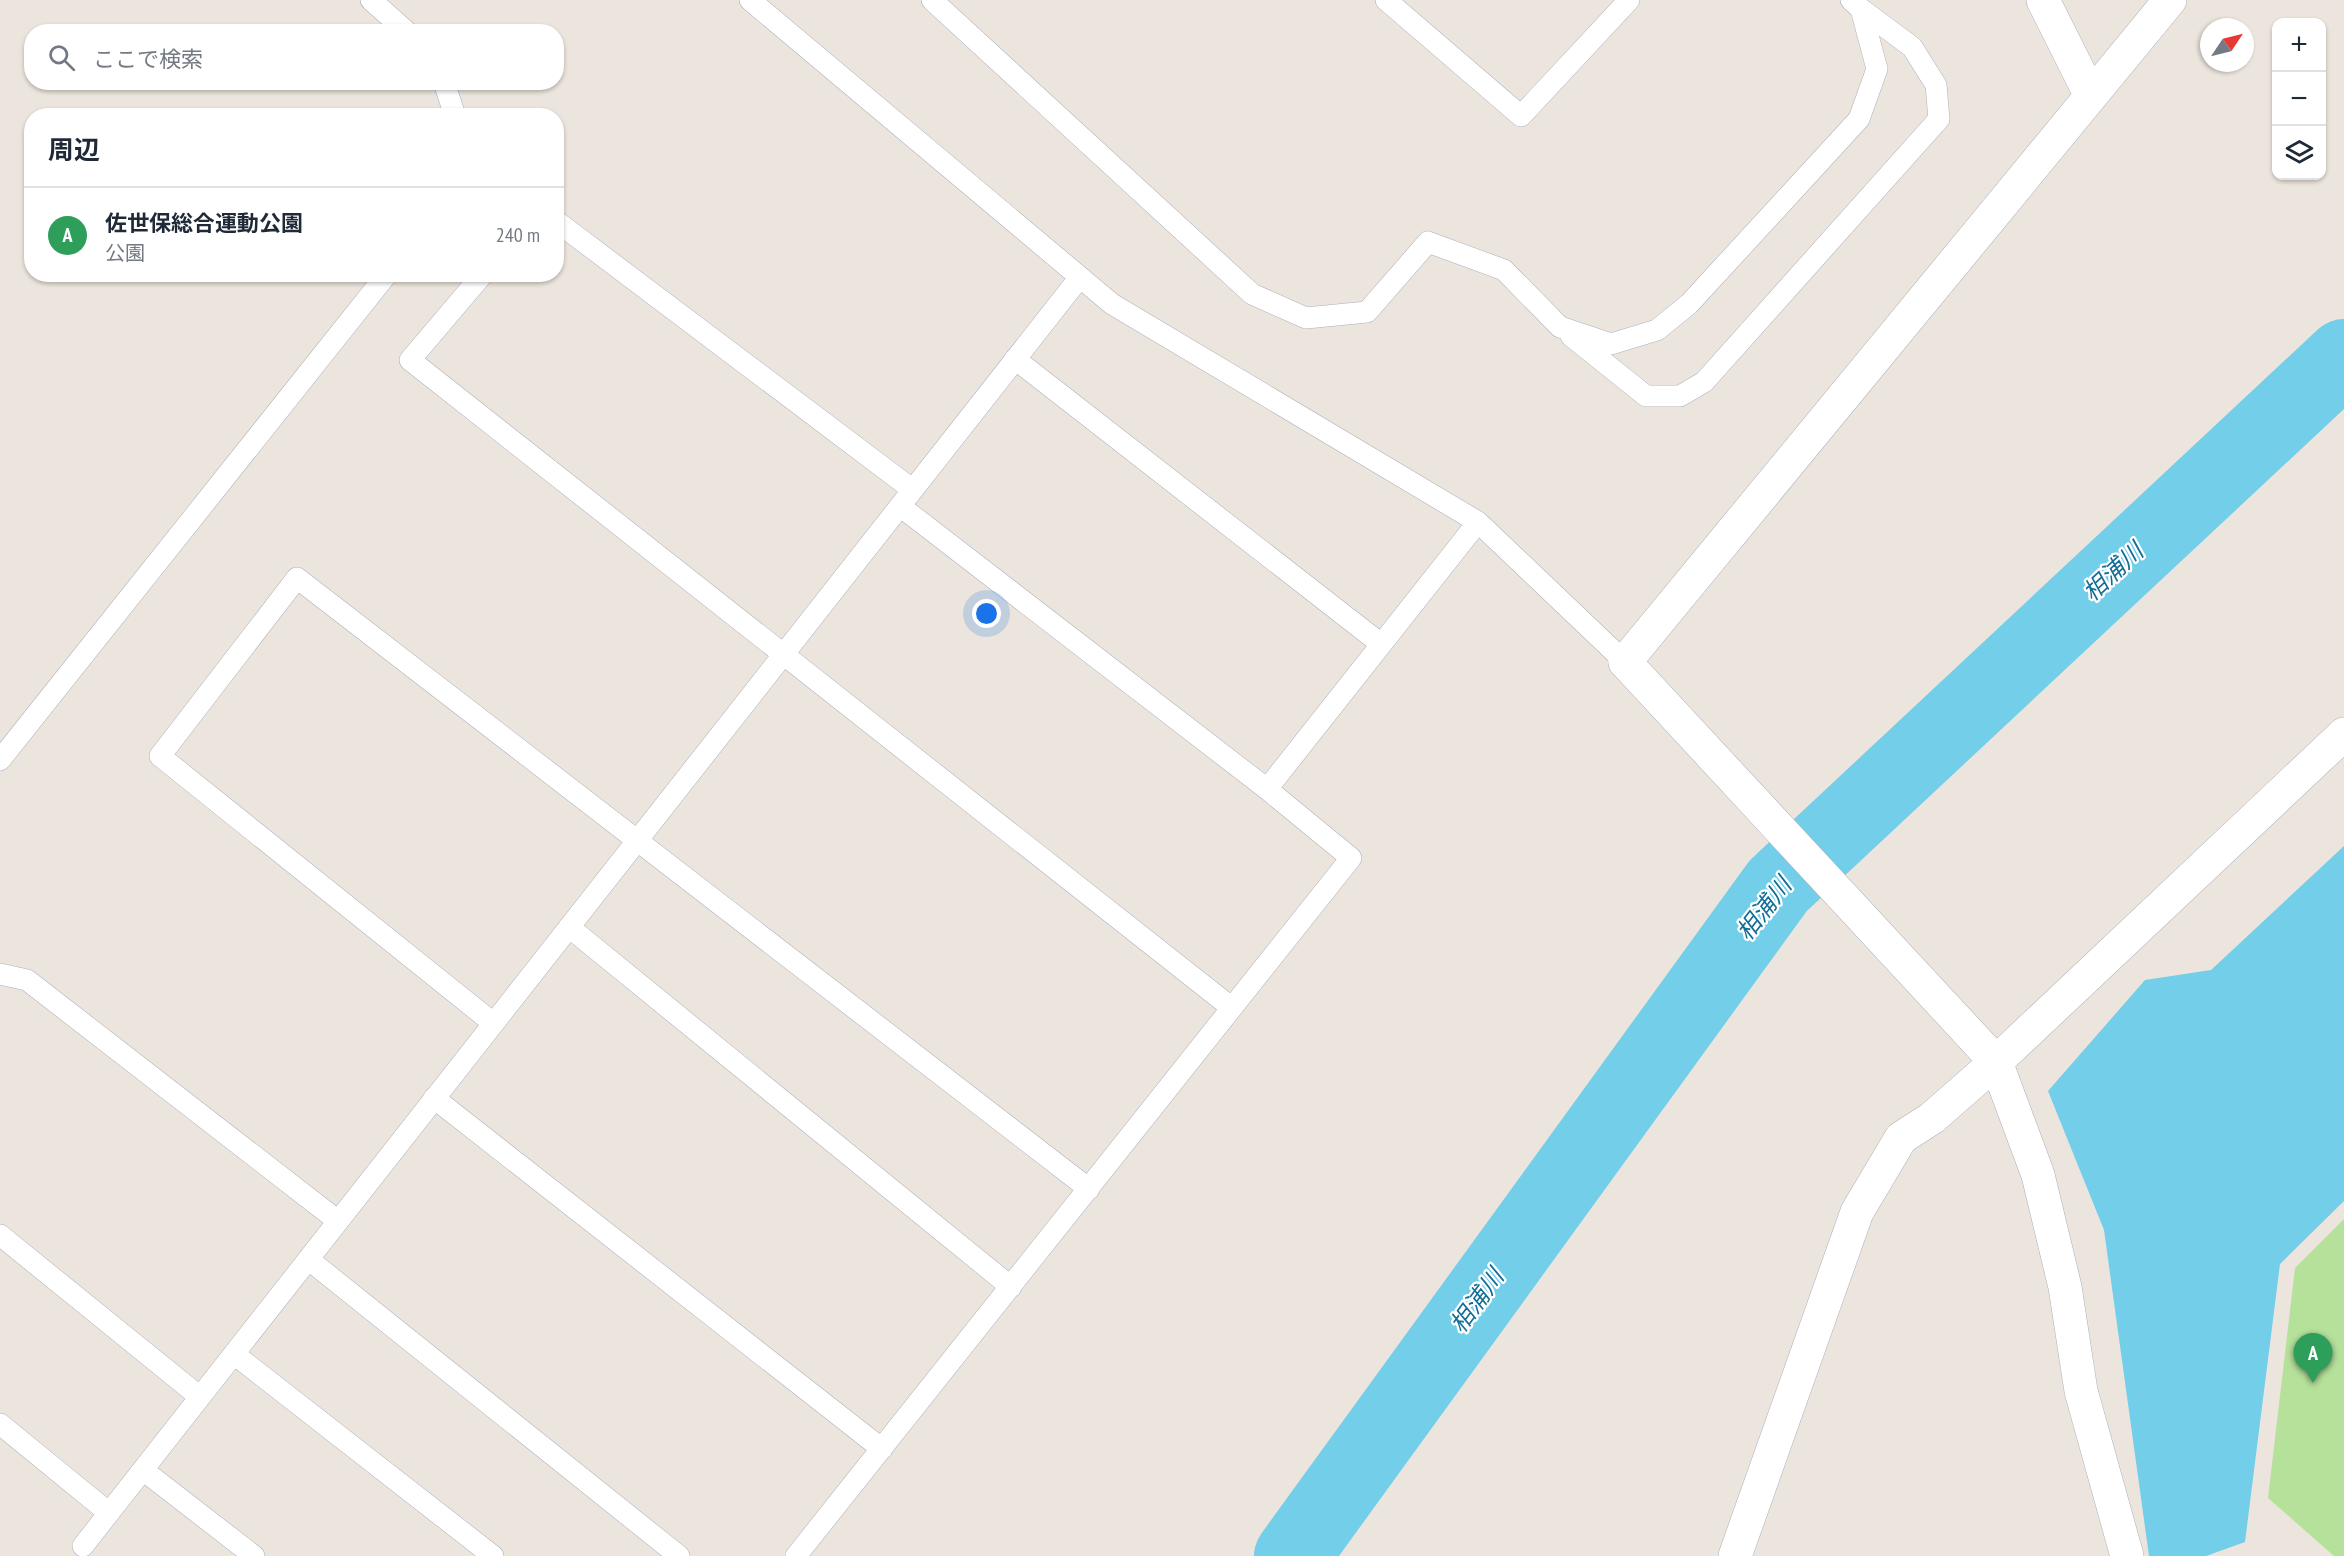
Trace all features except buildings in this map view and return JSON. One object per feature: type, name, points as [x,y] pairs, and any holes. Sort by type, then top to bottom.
[{"type":"street","points":[[2043,0],[2091,96]]},
{"type":"street","points":[[2127,1556],[2080,1390],[2065,1287],[2038,1175],[1987,1052],[1657,694],[1624,662],[2170,0]]},
{"type":"street","points":[[1735,1556],[1857,1212],[1901,1138],[1932,1118],[1987,1052],[2344,734]]},
{"type":"lane","points":[[371,0],[398,24]]},
{"type":"lane","points":[[750,0],[1112,304],[1478,522],[1624,662]]},
{"type":"lane","points":[[932,0],[1252,294],[1306,318],[1367,312],[1428,242],[1504,270],[1560,327],[1646,396],[1680,396],[1704,382],[1939,119],[1936,86],[1912,47],[1856,4]]},
{"type":"lane","points":[[1386,0],[1521,116],[1629,0]]},
{"type":"lane","points":[[1560,327],[1611,344],[1657,330],[1689,304],[1859,119],[1877,69],[1856,4]]},
{"type":"lane","points":[[447,90],[452,108]]},
{"type":"lane","points":[[564,227],[906,498],[1351,858],[796,1556]]},
{"type":"lane","points":[[83,1546],[1080,277]]},
{"type":"lane","points":[[0,760],[381,282]]},
{"type":"lane","points":[[476,282],[410,360],[1232,1008]]},
{"type":"lane","points":[[1015,359],[1381,645]]},
{"type":"lane","points":[[1267,789],[1478,522]]},
{"type":"lane","points":[[493,1023],[160,756],[297,578],[1089,1189]]},
{"type":"lane","points":[[569,927],[1011,1287]]},
{"type":"lane","points":[[0,974],[27,980],[338,1221]]},
{"type":"lane","points":[[434,1098],[882,1449]]},
{"type":"lane","points":[[0,1235],[200,1397]]},
{"type":"lane","points":[[308,1259],[679,1556]]},
{"type":"lane","points":[[234,1354],[492,1556]]},
{"type":"lane","points":[[0,1424],[109,1513]]},
{"type":"lane","points":[[143,1470],[254,1556]]},
{"type":"green space","points":[[2344,1219],[2344,1556],[2334,1556],[2268,1498],[2295,1268]]},
{"type":"water","points":[[2344,846],[2344,1201],[2280,1264],[2245,1542],[2206,1556],[2149,1556],[2104,1230],[2048,1091],[2145,980],[2211,970]]},
{"type":"waterway","name":"相浦川","points":[[1292,1556],[1778,886],[2344,357]]},
{"type":"place","name":"佐世保総合運動公園","points":[[2313,1383]]}]
